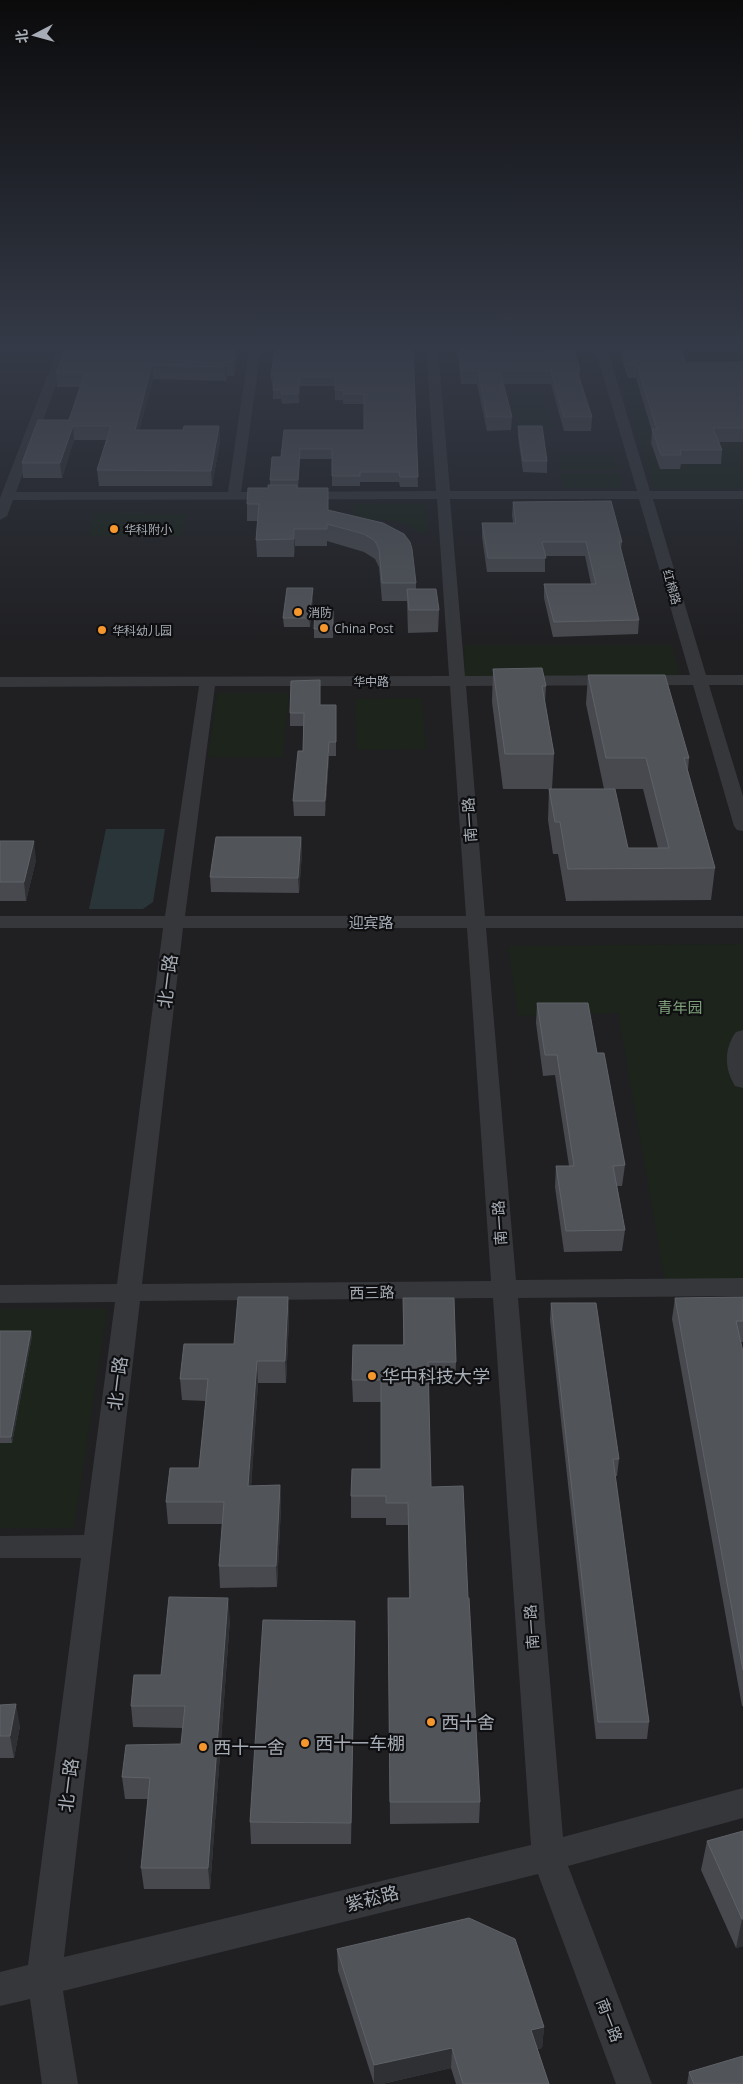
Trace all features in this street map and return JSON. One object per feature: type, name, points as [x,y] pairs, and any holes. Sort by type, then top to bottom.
[{"type":"street","points":[[0,516],[27,445]]},
{"type":"street","points":[[234,496],[241,445]]},
{"type":"street","name":"南一路","points":[[440,445],[548,1856],[634,2084]]},
{"type":"street","name":"红棉路","points":[[630,445],[743,826]]},
{"type":"street","points":[[8,496],[743,495]]},
{"type":"street","name":"华中路","points":[[0,682],[743,680]]},
{"type":"street","name":"北一路","points":[[60,2084],[44,1977],[174,922],[208,682]]},
{"type":"street","name":"迎宾路","points":[[0,922],[743,922]]},
{"type":"street","points":[[743,1036],[736,1062],[743,1081]]},
{"type":"street","name":"西三路","points":[[0,1294],[505,1291],[743,1287]]},
{"type":"street","points":[[0,1547],[97,1546]]},
{"type":"street","name":"紫菘路","points":[[0,1989],[548,1856],[743,1803]]},
{"type":"shaded area","name":"华中科技大学","points":[[0,445],[743,445],[743,2084],[0,2084]]},
{"type":"shaded area","points":[[106,829],[165,829],[153,902],[143,909],[89,909]]},
{"type":"green space","points":[[640,445],[743,445],[743,489],[654,489]]},
{"type":"green space","points":[[557,455],[614,455],[618,470],[560,470]]},
{"type":"green space","points":[[560,473],[619,473],[623,488],[564,488]]},
{"type":"green space","points":[[355,504],[425,504],[428,534],[397,522],[355,520]]},
{"type":"green space","points":[[95,513],[187,514],[182,536],[88,536]]},
{"type":"green space","points":[[464,645],[672,645],[680,677],[465,678]]},
{"type":"green space","points":[[217,693],[289,693],[283,757],[208,757]]},
{"type":"green space","points":[[422,698],[426,749],[357,750],[355,699]]},
{"type":"green space","name":"青年园","points":[[743,944],[743,1284],[666,1287],[618,1013],[518,1016],[508,946]]},
{"type":"green space","points":[[0,1309],[107,1309],[74,1528],[0,1528]]},
{"type":"building","points":[[29,445],[66,445],[60,463],[22,463]]},
{"type":"building","points":[[105,445],[216,445],[211,471],[97,470]]},
{"type":"building","points":[[282,445],[417,445],[418,477],[400,477],[399,472],[360,472],[360,476],[332,476],[332,449],[300,449],[298,480],[270,480],[272,457],[281,457]]},
{"type":"building","points":[[521,445],[545,445],[547,461],[523,461]]},
{"type":"building","points":[[658,445],[720,445],[722,450],[680,450],[681,455],[661,455]]},
{"type":"building","points":[[268,485],[297,485],[297,488],[328,488],[328,510],[383,523],[404,534],[410,542],[412,549],[416,583],[382,583],[379,549],[375,541],[364,534],[327,524],[327,529],[294,529],[294,539],[256,540],[259,504],[247,504],[248,488],[268,488]]},
{"type":"building","points":[[611,501],[622,542],[619,542],[639,620],[554,622],[544,584],[596,584],[586,542],[542,542],[546,558],[488,558],[482,523],[516,523],[513,502]]},
{"type":"building","name":"消防","points":[[287,588],[313,588],[309,618],[283,618]]},
{"type":"building","points":[[407,589],[436,589],[439,610],[409,610]]},
{"type":"building","points":[[315,609],[333,609],[333,629],[314,629]]},
{"type":"building","points":[[542,668],[546,686],[542,686],[554,754],[505,754],[493,669]]},
{"type":"building","points":[[588,675],[665,675],[689,758],[684,758],[715,868],[568,869],[560,822],[555,822],[549,789],[615,789],[628,848],[669,848],[646,758],[606,758]]},
{"type":"building","points":[[320,680],[320,705],[336,705],[336,742],[329,742],[325,801],[293,801],[298,751],[303,751],[304,713],[290,713],[291,681]]},
{"type":"building","points":[[216,837],[301,837],[298,878],[210,877]]},
{"type":"building","points":[[0,841],[34,841],[24,882],[0,882]]},
{"type":"building","points":[[537,1003],[588,1003],[597,1053],[604,1053],[625,1165],[613,1166],[625,1230],[566,1231],[556,1166],[574,1166],[557,1055],[545,1055]]},
{"type":"building","points":[[238,1297],[288,1297],[285,1361],[257,1361],[248,1486],[280,1485],[276,1566],[219,1566],[224,1502],[166,1502],[170,1468],[199,1468],[208,1379],[180,1379],[184,1344],[234,1344]]},
{"type":"building","points":[[743,1297],[743,1321],[736,1321],[743,1352],[743,1670],[675,1298]]},
{"type":"building","points":[[403,1298],[454,1298],[456,1362],[428,1362],[431,1487],[463,1486],[480,1802],[390,1802],[388,1598],[410,1598],[408,1503],[386,1503],[386,1496],[351,1496],[352,1469],[381,1469],[381,1380],[352,1380],[353,1345],[404,1345]]},
{"type":"building","points":[[551,1303],[596,1303],[619,1459],[613,1459],[649,1722],[598,1722]]},
{"type":"building","points":[[0,1331],[31,1331],[11,1437],[0,1437]]},
{"type":"building","name":"西十一舍","points":[[169,1597],[228,1598],[208,1868],[141,1868],[150,1778],[122,1777],[126,1745],[181,1744],[185,1706],[131,1706],[134,1675],[161,1675]]},
{"type":"building","name":"西十一车棚","points":[[263,1620],[355,1621],[351,1823],[250,1822]]},
{"type":"building","points":[[16,1704],[10,1736],[0,1736],[0,1705]]},
{"type":"building","points":[[743,1831],[743,1919],[742,1919],[707,1841]]},
{"type":"building","points":[[469,1918],[515,1939],[544,2027],[531,2030],[549,2084],[463,2084],[452,2048],[374,2065],[337,1949]]},
{"type":"building","points":[[743,2056],[743,2084],[694,2084],[689,2072]]},
{"type":"place","name":"华科附小","points":[[114,529]]},
{"type":"place","name":"消防","points":[[298,612]]},
{"type":"place","name":"China Post","points":[[324,628]]},
{"type":"place","name":"华科幼儿园","points":[[102,630]]},
{"type":"place","name":"华中科技大学","points":[[372,1376]]},
{"type":"place","name":"西十舍","points":[[431,1722]]},
{"type":"place","name":"西十一车棚","points":[[305,1743]]},
{"type":"place","name":"西十一舍","points":[[203,1747]]}]
